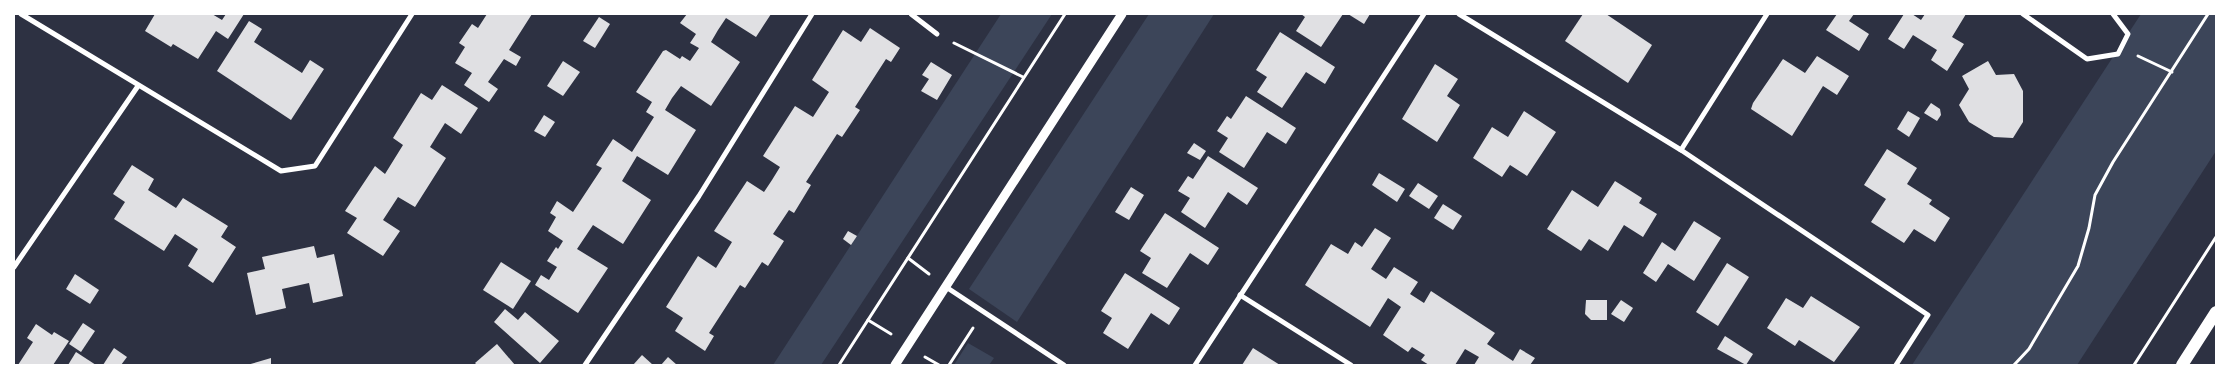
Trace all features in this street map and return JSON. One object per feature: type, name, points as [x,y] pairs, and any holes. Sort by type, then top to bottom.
[{"type":"main road","points":[[2182,365],[2216,312]]},
{"type":"street","points":[[21,14],[281,171],[315,166],[412,14]]},
{"type":"street","points":[[585,365],[699,196],[812,14]]},
{"type":"street","points":[[911,14],[936,34]]},
{"type":"street","points":[[895,365],[1122,14]]},
{"type":"street","points":[[1195,365],[1424,14]]},
{"type":"street","points":[[1459,14],[1681,150],[1928,315],[1896,365]]},
{"type":"street","points":[[1681,150],[1767,14]]},
{"type":"street","points":[[2023,14],[2087,59],[2118,54],[2128,34],[2112,14]]},
{"type":"street","points":[[14,267],[138,86]]},
{"type":"street","points":[[946,287],[1064,365]]},
{"type":"street","points":[[1240,296],[1351,365]]},
{"type":"path","points":[[839,365],[1065,14]]},
{"type":"path","points":[[2014,365],[2029,349],[2078,266],[2090,228],[2095,195],[2108,170],[2208,14]]},
{"type":"path","points":[[936,34],[1023,77]]},
{"type":"path","points":[[2121,48],[2172,72]]},
{"type":"path","points":[[2134,365],[2216,237]]},
{"type":"path","points":[[949,365],[983,312]]},
{"type":"shaded area","points":[[1001,14],[1052,14],[821,365],[773,365]]},
{"type":"shaded area","points":[[1149,14],[1214,14],[1017,322],[969,289]]},
{"type":"shaded area","points":[[2141,14],[2216,14],[2216,151],[2077,365],[1912,365]]},
{"type":"shaded area","points":[[968,343],[994,358],[989,365],[954,365]]},
{"type":"building","points":[[155,14],[212,14],[222,20],[226,14],[244,14],[228,39],[216,31],[198,59],[173,44],[171,47],[145,31]]},
{"type":"building","points":[[487,14],[532,14],[509,50],[521,57],[516,66],[504,59],[488,82],[498,89],[489,102],[464,85],[472,73],[455,63],[465,47],[459,43],[472,24],[478,28]]},
{"type":"building","points":[[687,14],[771,14],[756,37],[726,18],[718,30],[711,42],[740,62],[711,106],[681,86],[672,98],[665,110],[696,130],[668,175],[637,156],[622,181],[651,200],[623,244],[593,225],[577,249],[608,268],[578,313],[535,285],[541,275],[549,280],[557,267],[547,261],[556,247],[558,249],[563,241],[548,231],[556,217],[550,213],[557,201],[573,212],[602,168],[596,165],[613,139],[632,152],[654,117],[646,112],[652,102],[636,92],[663,51],[666,50],[680,59],[682,56],[690,61],[699,48],[690,43],[696,34],[680,23]]},
{"type":"building","points":[[1301,14],[1343,14],[1321,47],[1296,31],[1305,17]]},
{"type":"building","points":[[1348,14],[1370,14],[1364,24]]},
{"type":"building","points":[[1583,14],[1606,14],[1652,45],[1628,83],[1565,41]]},
{"type":"building","points":[[1837,14],[1854,14],[1849,21],[1869,34],[1859,51],[1826,30]]},
{"type":"building","points":[[1904,14],[1912,14],[1921,20],[1925,14],[1966,14],[1952,37],[1964,44],[1947,71],[1931,60],[1937,50],[1913,35],[1904,49],[1888,39]]},
{"type":"building","points":[[599,17],[610,24],[595,48],[583,41]]},
{"type":"building","points":[[249,21],[262,29],[254,42],[302,73],[310,60],[324,69],[291,120],[217,71]]},
{"type":"building","points":[[870,28],[900,48],[891,62],[886,59],[855,107],[860,110],[842,137],[837,134],[806,182],[811,185],[794,213],[789,210],[773,234],[784,241],[768,266],[762,262],[745,288],[740,285],[709,333],[714,336],[705,351],[675,331],[683,318],[666,307],[698,256],[716,268],[732,242],[714,231],[747,181],[764,192],[772,180],[780,167],[763,156],[795,106],[813,117],[829,92],[812,80],[843,30],[861,42]]},
{"type":"building","points":[[1280,32],[1335,67],[1325,84],[1306,72],[1282,108],[1257,92],[1267,77],[1256,70]]},
{"type":"building","points":[[1817,56],[1849,76],[1837,95],[1823,86],[1792,136],[1751,109],[1753,103],[1783,59],[1805,73]]},
{"type":"building","points":[[563,61],[580,72],[563,96],[547,86]]},
{"type":"building","points":[[1988,61],[1996,75],[2014,74],[2023,91],[2023,122],[2013,138],[1994,137],[1969,122],[1959,105],[1969,89],[1962,76]]},
{"type":"building","points":[[931,62],[952,75],[937,100],[921,91],[929,79],[922,75]]},
{"type":"building","points":[[1435,64],[1458,79],[1447,96],[1460,105],[1437,142],[1402,119]]},
{"type":"building","points":[[442,85],[478,108],[461,134],[445,123],[430,147],[446,158],[415,207],[398,197],[383,220],[400,231],[383,256],[347,233],[357,218],[345,211],[375,166],[385,174],[403,145],[393,138],[421,93],[432,100]]},
{"type":"building","points":[[1246,96],[1296,128],[1286,144],[1267,132],[1244,168],[1219,152],[1228,138],[1217,131],[1227,116],[1231,119]]},
{"type":"building","points":[[1931,103],[1940,109],[1941,115],[1937,121],[1924,113]]},
{"type":"building","points":[[1524,111],[1556,132],[1527,176],[1510,165],[1502,177],[1473,158],[1492,127],[1508,137]]},
{"type":"building","points":[[1908,111],[1920,118],[1909,137],[1897,129]]},
{"type":"building","points":[[544,115],[555,122],[545,137],[534,131]]},
{"type":"building","points":[[1194,143],[1206,151],[1200,160],[1187,153]]},
{"type":"building","points":[[1887,149],[1917,168],[1907,184],[1932,200],[1929,204],[1950,218],[1935,242],[1914,229],[1904,243],[1871,222],[1886,199],[1864,185]]},
{"type":"building","points":[[1208,156],[1258,188],[1247,205],[1228,192],[1205,228],[1181,212],[1190,198],[1178,191],[1188,176],[1193,179]]},
{"type":"building","points":[[132,165],[154,179],[148,190],[176,208],[183,198],[228,226],[221,237],[236,247],[213,283],[188,266],[198,249],[175,234],[164,251],[114,219],[125,202],[113,194]]},
{"type":"building","points":[[1379,173],[1405,189],[1397,202],[1372,185]]},
{"type":"building","points":[[1615,181],[1642,198],[1639,203],[1657,214],[1643,237],[1624,225],[1608,251],[1589,239],[1581,251],[1547,229],[1572,190],[1598,207]]},
{"type":"building","points":[[1418,183],[1438,196],[1429,209],[1409,196]]},
{"type":"building","points":[[1131,187],[1144,195],[1129,220],[1115,212]]},
{"type":"building","points":[[1443,204],[1462,216],[1453,230],[1434,218]]},
{"type":"building","points":[[1165,213],[1219,248],[1208,265],[1190,253],[1167,288],[1142,273],[1151,258],[1140,251]]},
{"type":"building","points":[[1694,221],[1721,238],[1694,281],[1668,264],[1656,282],[1643,273],[1662,242],[1675,251]]},
{"type":"building","points":[[1375,228],[1391,238],[1371,269],[1386,279],[1394,267],[1418,282],[1410,294],[1424,303],[1431,291],[1495,333],[1487,344],[1513,361],[1520,349],[1535,358],[1530,365],[1474,365],[1479,357],[1465,349],[1455,365],[1429,365],[1421,360],[1425,355],[1412,347],[1408,352],[1383,335],[1401,307],[1388,298],[1370,327],[1305,285],[1331,244],[1348,254],[1355,242],[1362,247]]},
{"type":"building","points":[[848,231],[857,236],[851,245],[843,239]]},
{"type":"building","points":[[314,246],[317,258],[334,254],[343,296],[313,303],[309,283],[282,289],[286,308],[256,315],[247,273],[265,269],[262,257]]},
{"type":"building","points":[[501,262],[531,281],[513,309],[483,290]]},
{"type":"building","points":[[1727,263],[1749,277],[1718,326],[1696,312]]},
{"type":"building","points":[[1125,273],[1180,308],[1169,325],[1151,313],[1128,349],[1103,333],[1112,318],[1101,311]]},
{"type":"building","points":[[75,274],[99,290],[90,304],[66,289]]},
{"type":"building","points":[[1811,296],[1860,327],[1834,362],[1799,340],[1795,346],[1767,328],[1786,298],[1803,308]]},
{"type":"building","points":[[1586,300],[1607,300],[1607,320],[1591,320],[1585,314]]},
{"type":"building","points":[[1621,300],[1633,308],[1624,322],[1611,314]]},
{"type":"building","points":[[505,309],[518,320],[525,312],[559,341],[540,363],[494,322]]},
{"type":"building","points":[[83,323],[95,331],[81,352],[69,344]]},
{"type":"building","points":[[36,324],[52,335],[54,332],[69,341],[53,365],[18,365],[33,342],[27,338]]},
{"type":"building","points":[[1725,336],[1753,354],[1746,365],[1717,349]]},
{"type":"building","points":[[497,344],[515,365],[477,365],[475,363]]},
{"type":"building","points":[[114,348],[127,357],[121,365],[103,365]]},
{"type":"building","points":[[1253,348],[1280,365],[1242,365]]},
{"type":"building","points":[[76,352],[96,365],[68,365]]},
{"type":"building","points":[[642,355],[653,365],[633,365]]},
{"type":"building","points":[[668,357],[677,365],[661,365]]},
{"type":"building","points":[[271,358],[271,365],[247,365]]}]
